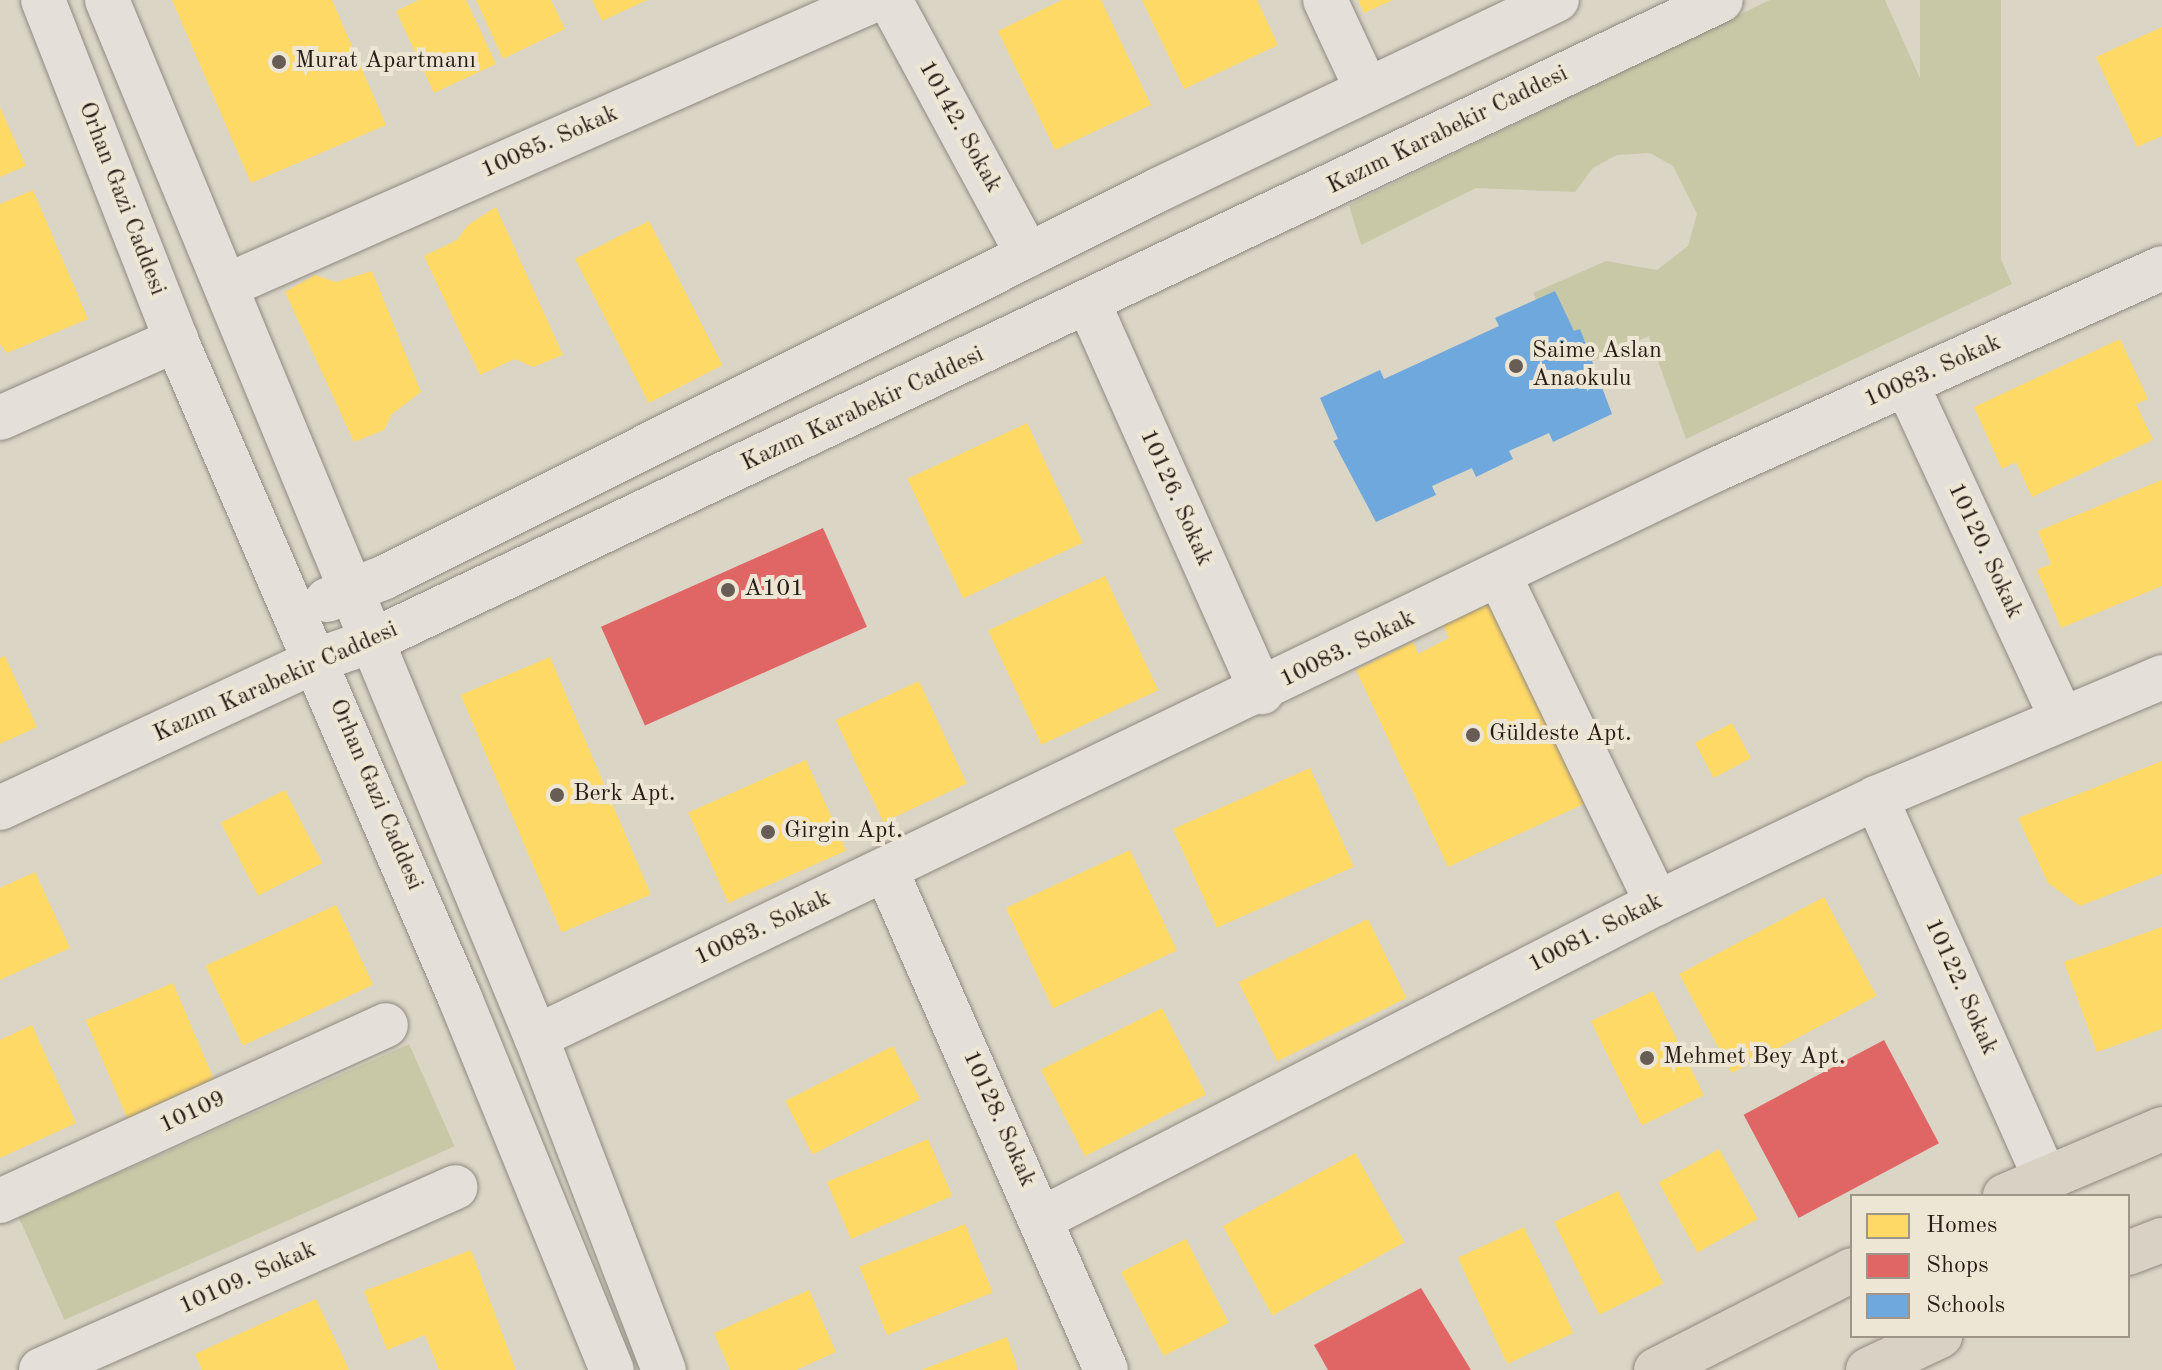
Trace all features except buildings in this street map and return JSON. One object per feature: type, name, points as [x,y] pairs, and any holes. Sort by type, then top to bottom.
[{"type":"main road","points":[[2009,1194],[2162,1129]]},
{"type":"main road","points":[[2130,1252],[2162,1240]]},
{"type":"main road","points":[[1656,1370],[1850,1271]]},
{"type":"main road","points":[[1868,1370],[1936,1338]]},
{"type":"street","name":"Orhan Gazi Caddesi","points":[[43,0],[176,340],[317,660],[612,1370]]},
{"type":"street","points":[[107,0],[536,1037],[664,1370]]},
{"type":"street","name":"10085. Sokak","points":[[226,286],[874,0]]},
{"type":"street","name":"10142. Sokak","points":[[890,0],[1028,255]]},
{"type":"street","points":[[1325,0],[1367,90]]},
{"type":"street","points":[[296,613],[353,590],[1028,255],[1557,0]]},
{"type":"street","name":"Kazım Karabekir Caddesi","points":[[0,808],[317,660],[374,640],[1089,304],[1721,0]]},
{"type":"street","name":"10083. Sokak","points":[[536,1037],[1262,692],[1717,469],[2162,268]]},
{"type":"street","name":"10126. Sokak","points":[[1089,304],[1262,692]]},
{"type":"street","points":[[0,418],[176,340]]},
{"type":"street","name":"10120. Sokak","points":[[1907,385],[2061,717]]},
{"type":"street","points":[[1500,577],[1657,903]]},
{"type":"street","name":"10081. Sokak","points":[[1043,1218],[1657,903],[1876,798],[2061,717],[2162,677]]},
{"type":"street","name":"10122. Sokak","points":[[1876,798],[2045,1177]]},
{"type":"street","name":"10128. Sokak","points":[[886,870],[1043,1218],[1106,1370]]},
{"type":"street","name":"10109","points":[[0,1201],[386,1025]]},
{"type":"street","name":"10109. Sokak","points":[[41,1370],[455,1187]]},
{"type":"green space","points":[[1770,0],[1885,0],[2012,284],[1686,439],[1649,336],[1568,372],[1533,293],[1606,261],[1657,270],[1688,246],[1697,214],[1673,166],[1650,153],[1617,155],[1593,168],[1575,192],[1476,188],[1361,245],[1349,205]]},
{"type":"green space","points":[[1920,0],[2001,0],[2001,264],[1920,264]]},
{"type":"green space","points":[[409,1044],[455,1146],[64,1320],[19,1218]]},
{"type":"place","name":"Murat Apartmanı","points":[[279,62]]},
{"type":"place","name":"Saime Aslan Anaokulu","points":[[1516,366]]},
{"type":"place","name":"A101","points":[[728,590]]},
{"type":"place","name":"Güldeste Apt.","points":[[1473,735]]},
{"type":"place","name":"Berk Apt.","points":[[557,795]]},
{"type":"place","name":"Girgin Apt.","points":[[768,832]]},
{"type":"place","name":"Mehmet Bey Apt.","points":[[1647,1058]]}]
